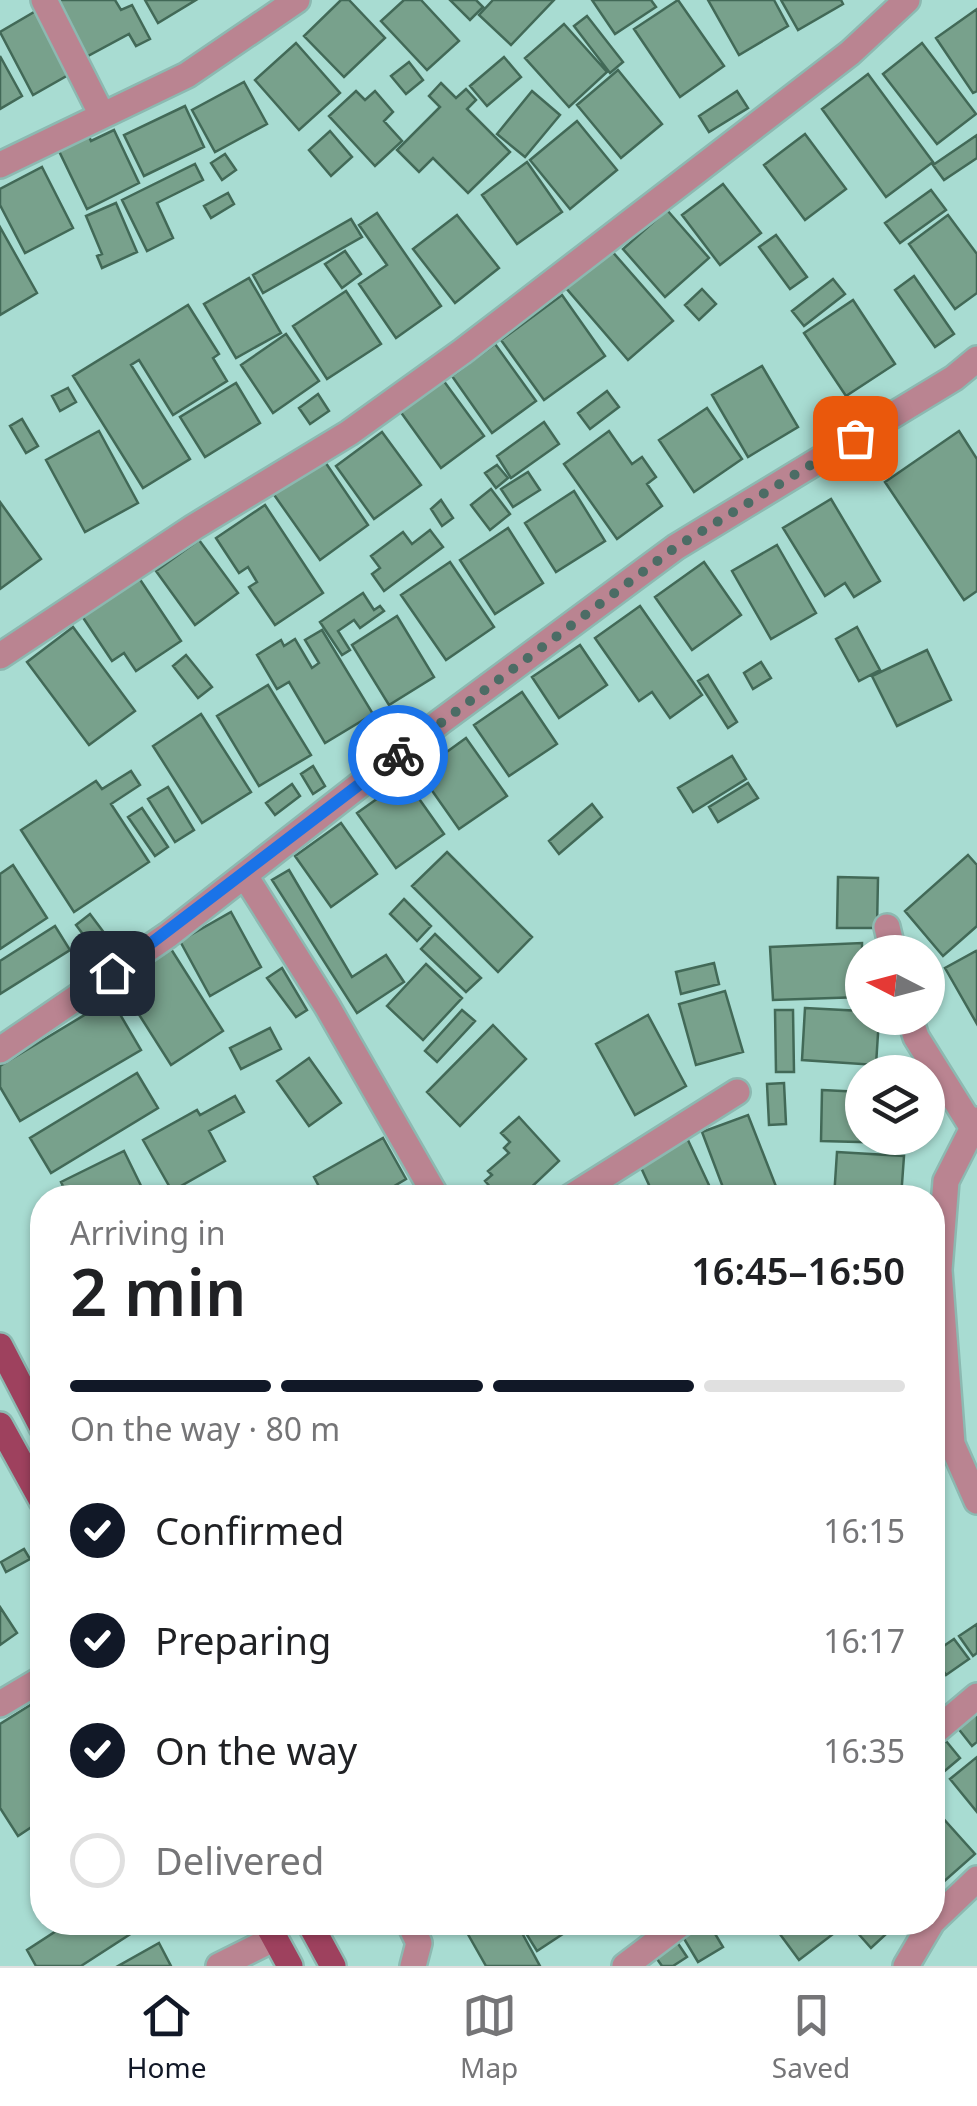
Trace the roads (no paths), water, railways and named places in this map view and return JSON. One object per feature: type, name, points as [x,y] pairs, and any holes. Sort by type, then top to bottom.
[{"type":"main road","points":[[0,1346],[30,1403]]},
{"type":"main road","points":[[0,1425],[30,1479]]},
{"type":"main road","points":[[273,1935],[290,1966]]},
{"type":"main road","points":[[316,1935],[332,1966]]},
{"type":"street","points":[[44,0],[102,115]]},
{"type":"street","points":[[0,165],[187,75],[297,0]]},
{"type":"street","points":[[0,656],[194,527],[349,433],[464,351],[850,53],[907,0]]},
{"type":"street","points":[[0,1050],[245,876],[440,722],[676,547],[977,360]]},
{"type":"street","points":[[245,876],[327,1006],[429,1185]]},
{"type":"street","points":[[916,1035],[974,1122],[946,1182],[945,1195]]},
{"type":"street","points":[[590,1185],[737,1092]]},
{"type":"street","points":[[945,1350],[952,1444],[977,1501]]},
{"type":"street","points":[[0,1704],[30,1686]]},
{"type":"street","points":[[945,1723],[977,1696]]},
{"type":"street","points":[[945,1910],[977,1879]]},
{"type":"street","points":[[219,1966],[263,1935]]},
{"type":"street","points":[[413,1966],[419,1943],[415,1935]]},
{"type":"street","points":[[625,1966],[666,1935]]},
{"type":"street","points":[[906,1966],[924,1935]]}]
